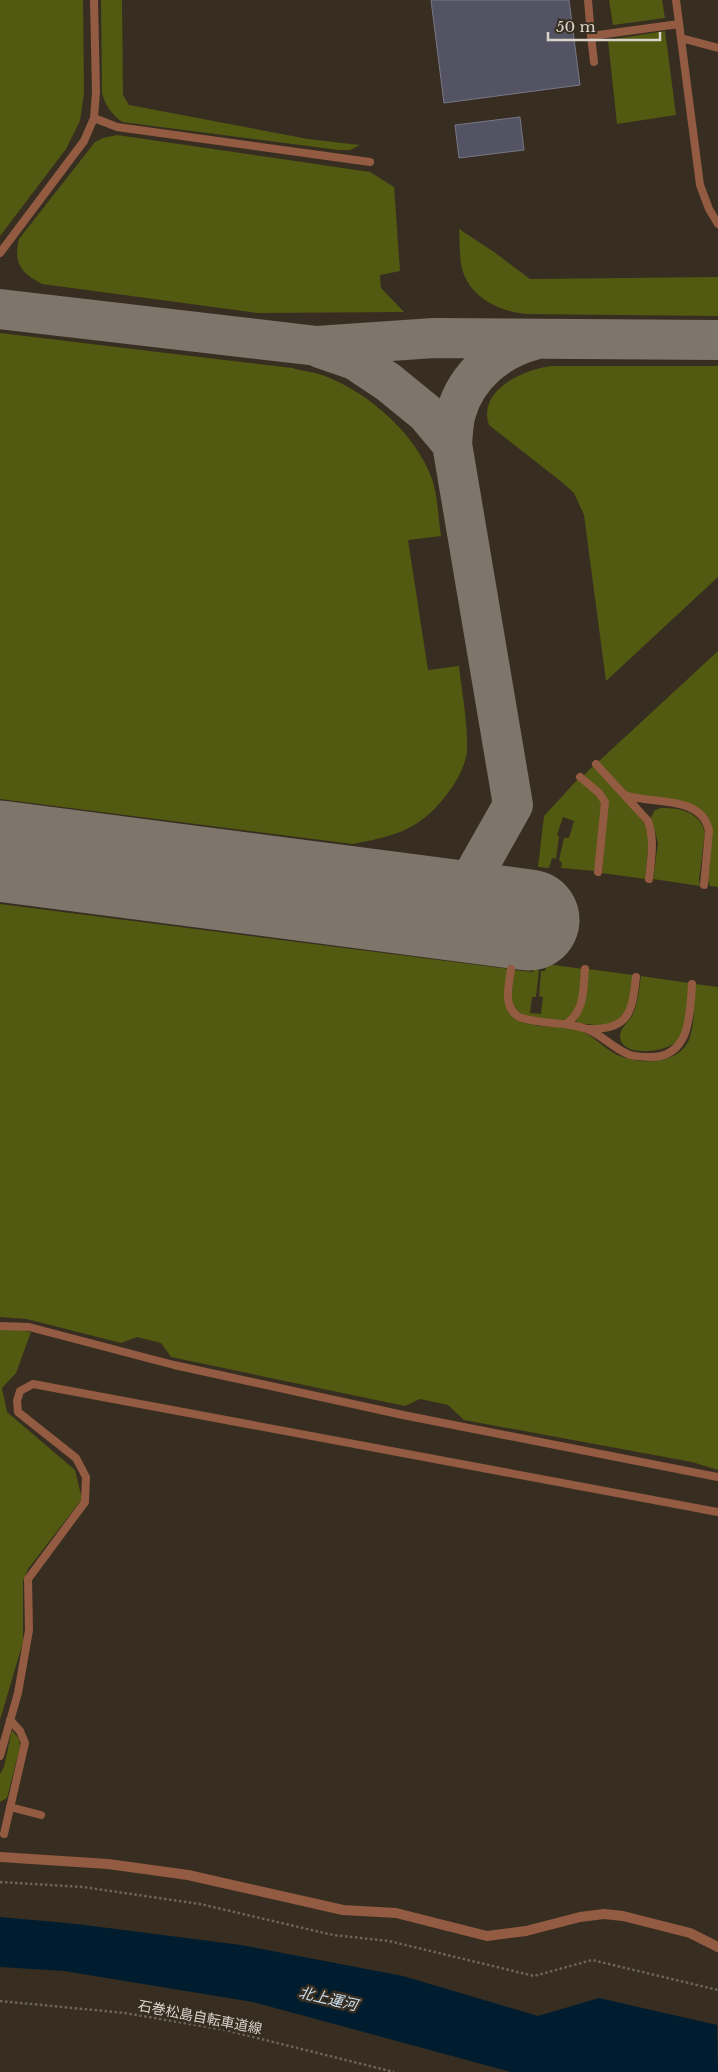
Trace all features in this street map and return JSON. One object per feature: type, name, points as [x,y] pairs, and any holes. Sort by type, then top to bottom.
[{"type":"street","points":[[0,1857],[108,1864],[188,1875],[343,1910],[396,1913],[487,1936],[526,1931],[596,1915],[624,1916],[690,1933],[718,1947]]},
{"type":"lane","points":[[0,253],[84,141],[94,118],[96,92],[94,0]]},
{"type":"lane","points":[[588,0],[594,62]]},
{"type":"lane","points":[[676,0],[700,185],[708,209],[718,224]]},
{"type":"lane","points":[[591,36],[679,24]]},
{"type":"lane","points":[[681,38],[718,48]]},
{"type":"lane","points":[[94,118],[117,127],[370,162]]},
{"type":"lane","points":[[596,764],[648,821],[652,833],[649,880]]},
{"type":"lane","points":[[580,777],[599,793],[605,802],[598,872]]},
{"type":"lane","points":[[625,795],[638,800],[680,803],[692,808],[702,816],[708,823],[709,831],[704,885]]},
{"type":"lane","points":[[511,969],[508,1000],[512,1013],[525,1019],[604,1030],[622,1022],[633,1005],[636,977]]},
{"type":"lane","points":[[566,1024],[572,1020],[581,1008],[585,969]]},
{"type":"lane","points":[[589,1029],[630,1055],[642,1057],[659,1056],[670,1052],[684,1036],[689,1023],[692,984]]},
{"type":"lane","points":[[0,1326],[29,1327],[174,1364],[384,1411],[718,1477]]},
{"type":"lane","points":[[0,1756],[18,1693],[30,1630],[28,1579],[85,1502],[86,1477],[76,1458],[18,1412],[17,1401],[20,1390],[33,1384],[718,1512]]},
{"type":"lane","points":[[4,1834],[25,1743],[20,1731],[10,1720]]},
{"type":"lane","points":[[0,1809],[42,1815]]},
{"type":"path","points":[[0,1882],[83,1887],[200,1904],[333,1935],[390,1941],[534,1976],[592,1960],[718,1990]]},
{"type":"path","name":"石巻松島自転車道線","points":[[0,2001],[125,2013],[225,2030],[394,2072]]},
{"type":"green space","points":[[0,0],[83,0],[84,93],[80,121],[66,149],[0,236]]},
{"type":"green space","points":[[101,0],[122,0],[123,95],[129,105],[308,139],[360,145],[350,150],[339,150],[122,122],[109,109],[102,93]]},
{"type":"green space","points":[[609,0],[662,0],[665,18],[613,25]]},
{"type":"green space","points":[[665,31],[676,115],[617,124],[608,40]]},
{"type":"green space","points":[[117,135],[370,172],[394,187],[400,271],[380,275],[381,288],[404,312],[257,313],[42,284],[35,280],[24,271],[18,261],[17,247],[19,239],[95,142]]},
{"type":"green space","points":[[459,229],[530,279],[718,277],[718,316],[525,314],[506,310],[488,302],[467,281],[461,262]]},
{"type":"green space","points":[[0,333],[292,368],[317,373],[342,383],[358,393],[374,404],[403,431],[425,462],[432,479],[437,500],[441,536],[408,540],[428,670],[459,666],[467,730],[467,751],[461,771],[450,790],[430,814],[397,833],[353,844],[0,799]]},
{"type":"green space","points":[[552,366],[718,366],[718,577],[606,681],[584,515],[574,493],[489,425],[487,413],[490,401],[496,392],[517,377]]},
{"type":"green space","points":[[718,651],[718,887],[710,886],[708,880],[711,845],[710,832],[702,812],[678,801],[631,795],[612,779],[598,762]]},
{"type":"green space","points":[[594,765],[646,825],[649,839],[645,879],[602,873],[608,800],[582,777]]},
{"type":"green space","points":[[578,779],[596,793],[603,802],[595,871],[561,868],[562,863],[559,860],[564,838],[569,838],[574,821],[563,817],[557,835],[559,836],[556,859],[552,858],[549,868],[538,867],[544,816]]},
{"type":"green space","points":[[661,808],[688,812],[698,819],[702,825],[705,832],[699,880],[700,886],[653,879],[658,843],[651,817],[655,810]]},
{"type":"green space","points":[[0,904],[509,969],[505,1003],[507,1009],[516,1019],[532,1025],[581,1031],[614,1053],[639,1061],[670,1058],[678,1053],[685,1046],[692,1031],[695,984],[718,987],[718,1470],[692,1462],[464,1420],[448,1405],[420,1399],[405,1406],[171,1357],[161,1343],[137,1337],[121,1343],[27,1319],[0,1317]]},
{"type":"green space","points":[[547,964],[583,969],[578,1007],[576,1013],[570,1019],[558,1021],[535,1018],[525,1016],[514,1008],[512,994],[514,970],[533,972],[534,969],[539,970],[536,997],[532,997],[530,1013],[541,1014],[543,997],[539,996],[541,971],[545,971]]},
{"type":"green space","points":[[588,969],[633,975],[630,1002],[620,1020],[604,1026],[578,1023],[576,1021],[582,1010]]},
{"type":"green space","points":[[641,976],[689,983],[687,1014],[683,1029],[676,1042],[671,1046],[654,1050],[636,1050],[628,1048],[623,1044],[620,1037],[620,1033],[632,1017],[635,1009]]},
{"type":"green space","points":[[12,1329],[31,1332],[16,1373],[2,1388],[7,1412],[75,1470],[82,1499],[28,1569],[23,1581],[23,1642],[0,1720],[0,1330]]},
{"type":"green space","points":[[12,1730],[19,1739],[20,1747],[7,1798],[0,1802],[0,1774],[4,1767]]},
{"type":"water","name":"北上運河","points":[[0,1917],[77,1924],[241,1945],[403,1976],[538,2016],[599,1998],[717,2025],[718,2072],[511,2072],[253,2002],[64,1971],[0,1967]]},
{"type":"building","points":[[431,0],[569,0],[580,85],[444,103]]},
{"type":"building","points":[[520,117],[524,150],[459,158],[455,125]]},
{"type":"taxiway","points":[[0,309],[317,346],[434,338],[718,340]]},
{"type":"taxiway","points":[[453,911],[513,805],[452,444],[454,425],[461,400],[475,376],[485,366],[508,350],[534,340]]},
{"type":"taxiway","points":[[320,348],[355,360],[388,382],[426,413],[452,444]]},
{"type":"runway","points":[[0,851],[529,920]]}]
